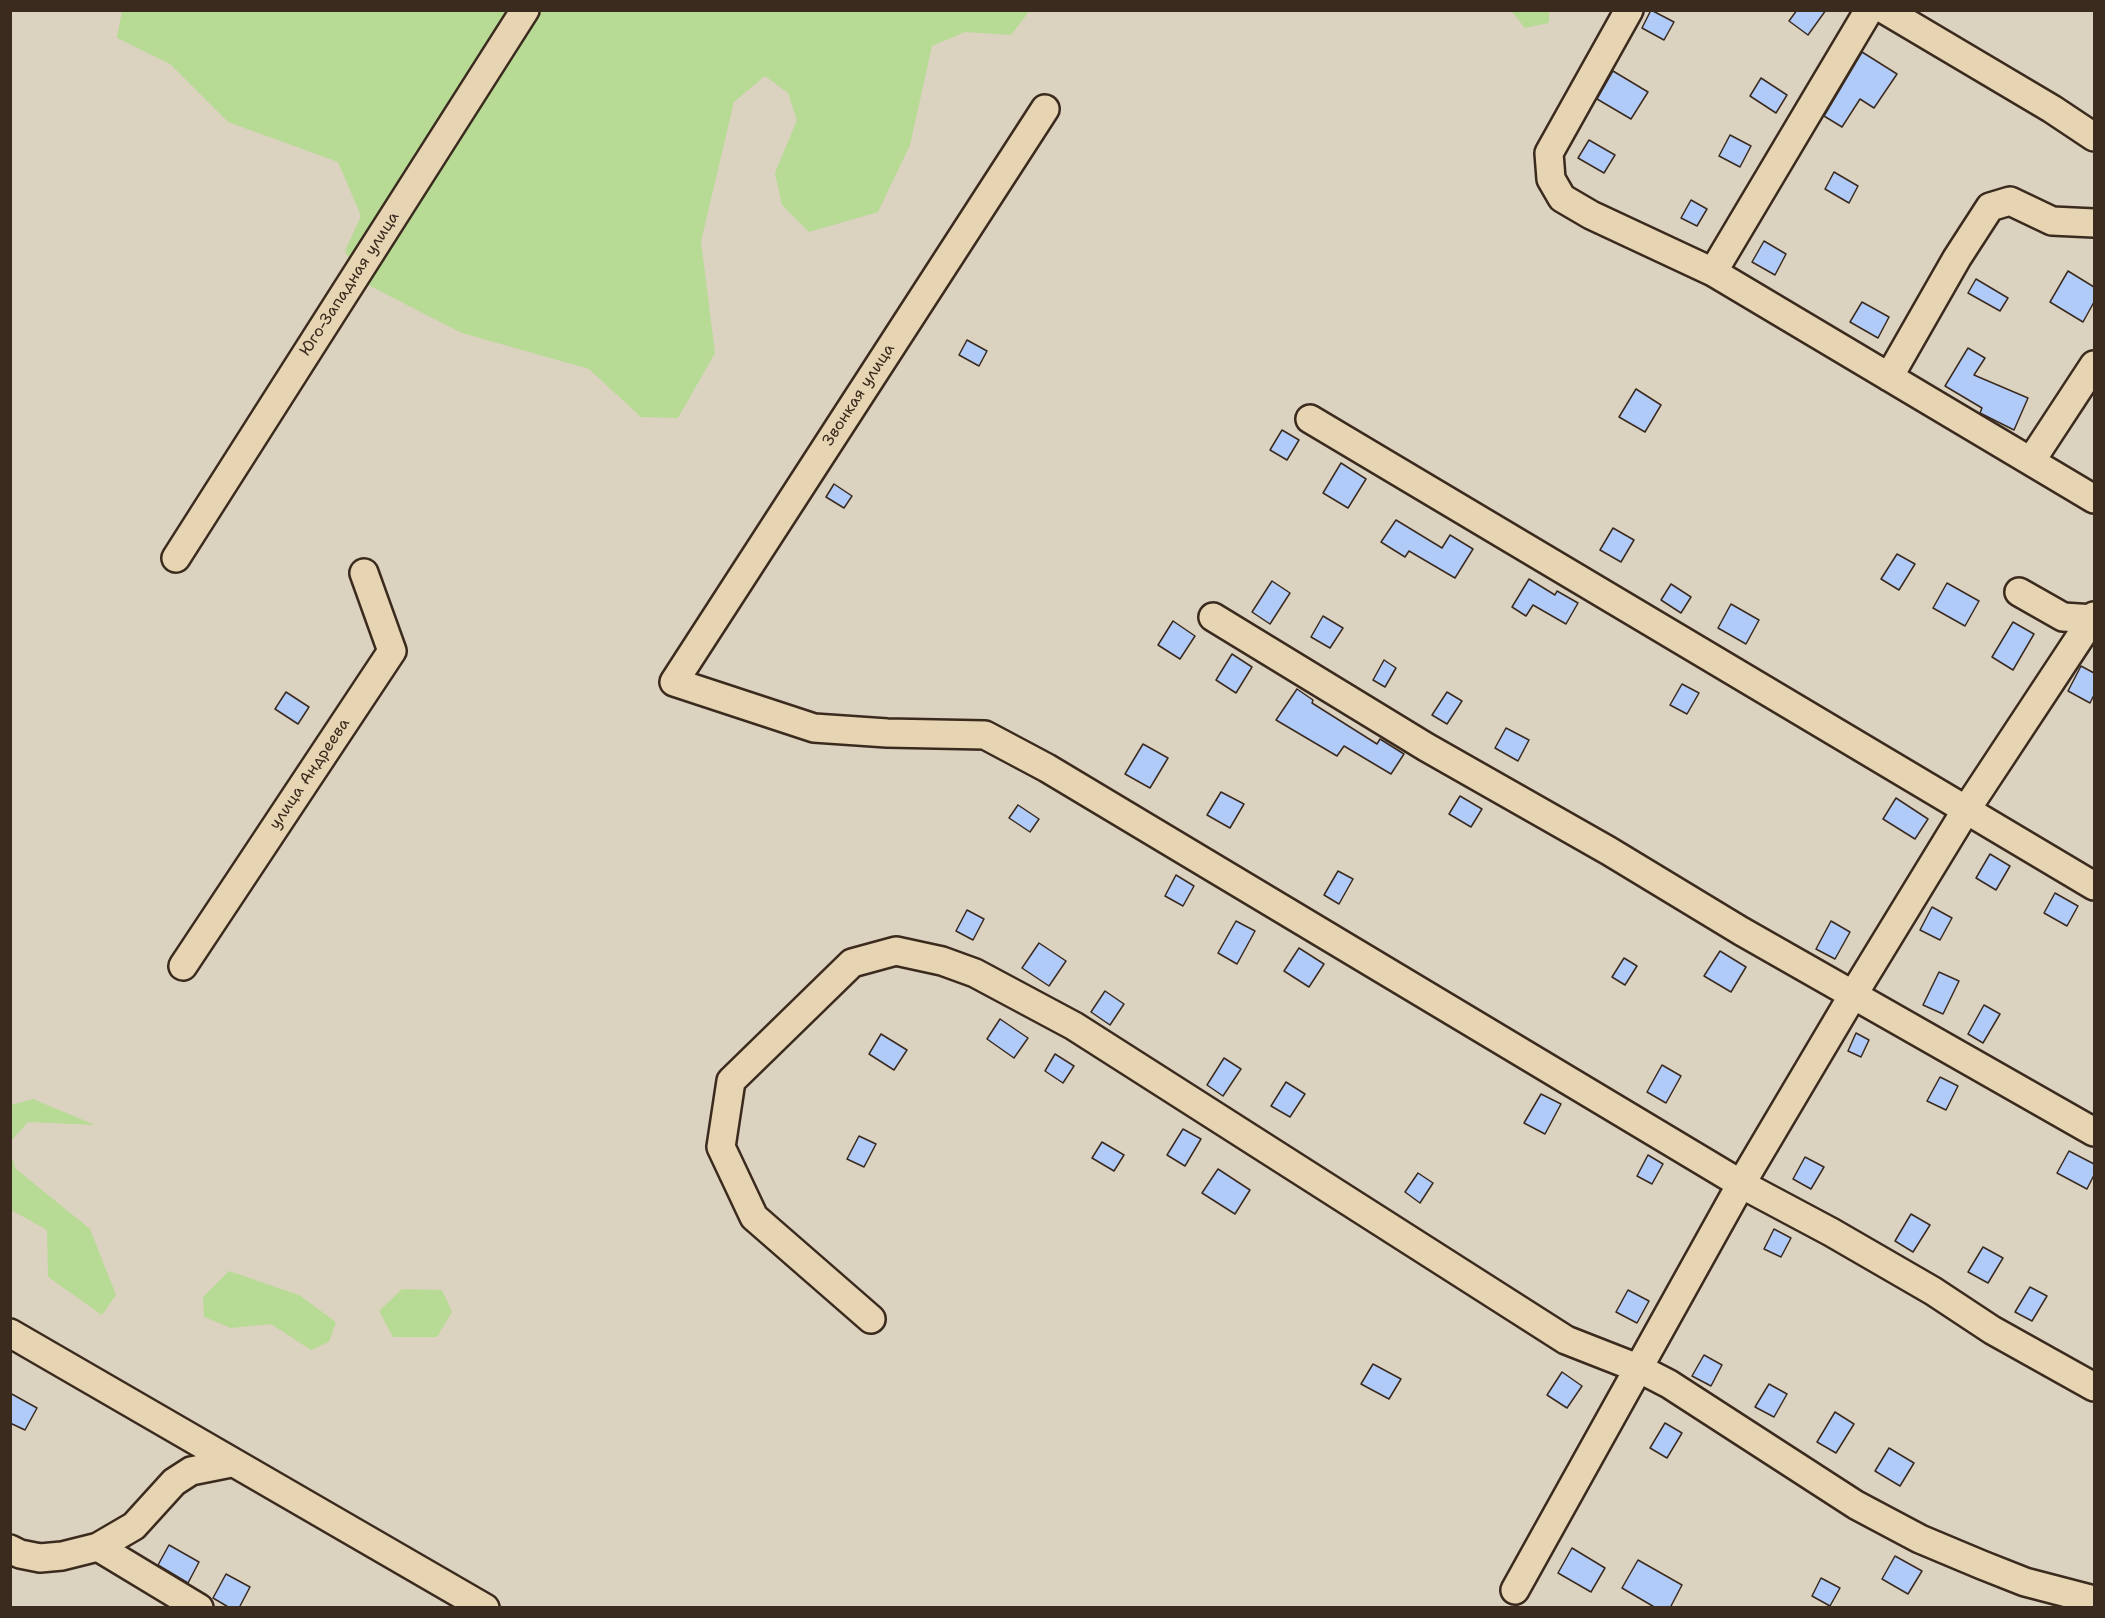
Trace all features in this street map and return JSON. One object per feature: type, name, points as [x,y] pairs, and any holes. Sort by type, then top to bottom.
[{"type":"street","name":"Юго-Западная улица","points":[[176,558],[525,10]]},
{"type":"street","points":[[1629,10],[1550,153],[1551,179],[1562,198],[1591,215],[1713,272],[2094,499]]},
{"type":"street","points":[[1713,272],[1869,10]]},
{"type":"street","points":[[1885,10],[2052,109],[2094,137]]},
{"type":"street","name":"Звонкая улица","points":[[1045,109],[674,682],[814,728],[887,733],[985,735],[1047,768],[1741,1184]]},
{"type":"street","points":[[1889,377],[1957,258],[1990,207],[2010,201],[2052,221],[2094,223]]},
{"type":"street","points":[[2031,461],[2094,365]]},
{"type":"street","points":[[1310,419],[2094,886]]},
{"type":"street","name":"улица Андреева","points":[[183,966],[392,651],[364,573]]},
{"type":"street","points":[[2019,592],[2063,617],[2094,618]]},
{"type":"street","points":[[1213,617],[1426,747],[2094,1132]]},
{"type":"street","points":[[1515,1590],[1641,1369],[1741,1184],[1853,995],[1966,810],[2094,618]]},
{"type":"street","points":[[871,1319],[754,1217],[721,1147],[731,1081],[852,963],[896,951],[942,961],[975,973],[1074,1026],[1566,1340],[1641,1369],[1702,1403],[1856,1505],[1920,1539],[2025,1582],[2094,1600]]},
{"type":"street","points":[[1741,1184],[1884,1262],[1992,1330],[2094,1387]]},
{"type":"street","points":[[10,1333],[484,1608]]},
{"type":"street","points":[[10,1549],[20,1554],[40,1558],[62,1556],[98,1546],[134,1526],[183,1476],[191,1471],[231,1463]]},
{"type":"street","points":[[124,1562],[134,1526]]},
{"type":"street","points":[[98,1546],[199,1608]]},
{"type":"green space","points":[[122,10],[1028,10],[1028,13],[1011,35],[965,32],[932,46],[910,145],[878,212],[809,232],[782,205],[775,173],[797,120],[788,93],[765,76],[734,102],[701,241],[715,353],[678,418],[641,417],[589,369],[462,333],[362,282],[345,251],[361,216],[338,162],[228,122],[170,64],[117,38]]},
{"type":"green space","points":[[1511,11],[1549,11],[1549,23],[1525,28]]},
{"type":"green space","points":[[33,1099],[95,1125],[28,1122],[11,1141],[11,1105]]},
{"type":"green space","points":[[10,1152],[16,1169],[90,1229],[116,1295],[102,1315],[48,1277],[47,1230],[11,1210]]},
{"type":"green space","points":[[229,1271],[299,1295],[336,1322],[329,1342],[311,1350],[271,1324],[231,1328],[204,1317],[203,1297]]},
{"type":"green space","points":[[402,1289],[442,1290],[452,1312],[437,1337],[393,1337],[379,1311]]},
{"type":"building","points":[[1651,10],[1674,22],[1664,40],[1642,28]]},
{"type":"building","points":[[1797,10],[1826,10],[1808,35],[1789,21]]},
{"type":"building","points":[[1862,52],[1897,74],[1874,108],[1860,99],[1842,127],[1824,116]]},
{"type":"building","points":[[1613,71],[1648,92],[1631,119],[1597,99]]},
{"type":"building","points":[[1761,78],[1787,95],[1776,113],[1750,96]]},
{"type":"building","points":[[1730,135],[1751,146],[1740,167],[1719,156]]},
{"type":"building","points":[[1589,140],[1615,155],[1604,173],[1578,158]]},
{"type":"building","points":[[1834,172],[1858,186],[1849,203],[1825,189]]},
{"type":"building","points":[[1691,200],[1707,209],[1697,226],[1681,218]]},
{"type":"building","points":[[1764,241],[1786,254],[1775,275],[1752,262]]},
{"type":"building","points":[[2068,271],[2094,287],[2094,302],[2083,322],[2050,302]]},
{"type":"building","points":[[1976,279],[2008,298],[2000,311],[1968,293]]},
{"type":"building","points":[[1862,302],[1889,317],[1878,338],[1850,322]]},
{"type":"building","points":[[967,340],[987,351],[979,366],[959,355]]},
{"type":"building","points":[[1968,348],[1985,358],[1974,375],[2028,398],[2014,430],[1980,413],[1982,408],[1945,386]]},
{"type":"building","points":[[1636,389],[1661,405],[1645,432],[1619,417]]},
{"type":"building","points":[[1282,430],[1299,440],[1287,460],[1270,450]]},
{"type":"building","points":[[1341,463],[1366,479],[1348,508],[1323,493]]},
{"type":"building","points":[[834,484],[852,496],[844,508],[826,497]]},
{"type":"building","points":[[1396,520],[1442,548],[1450,535],[1473,549],[1455,578],[1409,551],[1405,557],[1381,542]]},
{"type":"building","points":[[1613,528],[1634,540],[1621,562],[1600,550]]},
{"type":"building","points":[[1897,554],[1915,564],[1899,590],[1881,579]]},
{"type":"building","points":[[1529,579],[1555,595],[1557,591],[1578,603],[1566,624],[1533,605],[1526,616],[1512,607]]},
{"type":"building","points":[[1272,581],[1290,593],[1270,624],[1252,612]]},
{"type":"building","points":[[1947,583],[1979,601],[1965,626],[1933,608]]},
{"type":"building","points":[[1671,584],[1691,597],[1681,613],[1661,600]]},
{"type":"building","points":[[1731,604],[1759,620],[1746,644],[1718,628]]},
{"type":"building","points":[[1323,616],[1343,628],[1330,648],[1311,637]]},
{"type":"building","points":[[1173,621],[1195,636],[1180,659],[1158,645]]},
{"type":"building","points":[[2013,622],[2034,634],[2013,670],[1992,657]]},
{"type":"building","points":[[1232,654],[1252,667],[1236,693],[1216,680]]},
{"type":"building","points":[[1384,660],[1396,668],[1385,687],[1373,680]]},
{"type":"building","points":[[2081,666],[2094,673],[2094,695],[2090,703],[2068,691]]},
{"type":"building","points":[[1682,684],[1699,693],[1687,714],[1670,705]]},
{"type":"building","points":[[1297,689],[1313,700],[1312,703],[1377,744],[1380,739],[1404,754],[1391,774],[1344,746],[1337,756],[1276,720]]},
{"type":"building","points":[[286,692],[309,707],[298,724],[275,709]]},
{"type":"building","points":[[1447,692],[1462,701],[1447,724],[1432,715]]},
{"type":"building","points":[[1506,728],[1529,740],[1518,761],[1495,748]]},
{"type":"building","points":[[1143,744],[1168,758],[1150,788],[1125,774]]},
{"type":"building","points":[[1221,792],[1244,804],[1230,828],[1207,815]]},
{"type":"building","points":[[1460,796],[1482,809],[1471,827],[1449,814]]},
{"type":"building","points":[[1896,798],[1928,819],[1915,839],[1883,819]]},
{"type":"building","points":[[1018,805],[1039,819],[1030,832],[1009,818]]},
{"type":"building","points":[[1990,854],[2010,866],[1996,890],[1976,878]]},
{"type":"building","points":[[1338,871],[1353,879],[1339,904],[1324,895]]},
{"type":"building","points":[[1176,875],[1194,886],[1183,906],[1165,896]]},
{"type":"building","points":[[2055,893],[2078,906],[2067,926],[2044,913]]},
{"type":"building","points":[[1932,907],[1952,918],[1940,940],[1920,930]]},
{"type":"building","points":[[967,910],[984,919],[973,940],[956,931]]},
{"type":"building","points":[[1236,921],[1255,931],[1237,964],[1218,953]]},
{"type":"building","points":[[1831,921],[1850,932],[1835,959],[1816,949]]},
{"type":"building","points":[[1039,943],[1066,961],[1049,986],[1022,968]]},
{"type":"building","points":[[1299,948],[1324,964],[1309,987],[1284,971]]},
{"type":"building","points":[[1720,951],[1746,967],[1731,992],[1704,976]]},
{"type":"building","points":[[1624,958],[1637,966],[1625,985],[1612,977]]},
{"type":"building","points":[[1939,972],[1959,981],[1943,1014],[1923,1005]]},
{"type":"building","points":[[1105,991],[1124,1004],[1110,1025],[1091,1012]]},
{"type":"building","points":[[1984,1005],[2000,1014],[1983,1043],[1968,1034]]},
{"type":"building","points":[[1000,1019],[1028,1038],[1014,1058],[987,1039]]},
{"type":"building","points":[[1856,1033],[1869,1040],[1861,1057],[1848,1051]]},
{"type":"building","points":[[881,1034],[907,1050],[894,1070],[869,1054]]},
{"type":"building","points":[[1055,1054],[1074,1066],[1063,1083],[1045,1071]]},
{"type":"building","points":[[1224,1058],[1241,1069],[1223,1096],[1207,1085]]},
{"type":"building","points":[[1662,1065],[1681,1076],[1666,1103],[1647,1092]]},
{"type":"building","points":[[1940,1077],[1958,1086],[1946,1110],[1927,1101]]},
{"type":"building","points":[[1286,1082],[1305,1094],[1290,1117],[1271,1106]]},
{"type":"building","points":[[1541,1094],[1561,1104],[1545,1134],[1524,1123]]},
{"type":"building","points":[[1183,1129],[1201,1139],[1185,1166],[1167,1155]]},
{"type":"building","points":[[859,1136],[876,1144],[864,1167],[847,1159]]},
{"type":"building","points":[[1102,1142],[1124,1155],[1114,1171],[1092,1158]]},
{"type":"building","points":[[2069,1151],[2094,1164],[2094,1175],[2087,1189],[2057,1173]]},
{"type":"building","points":[[1648,1155],[1663,1164],[1652,1184],[1637,1176]]},
{"type":"building","points":[[1805,1157],[1824,1167],[1811,1189],[1793,1179]]},
{"type":"building","points":[[1218,1169],[1250,1190],[1235,1214],[1202,1193]]},
{"type":"building","points":[[1418,1173],[1433,1183],[1420,1203],[1405,1192]]},
{"type":"building","points":[[1911,1214],[1930,1225],[1913,1252],[1895,1241]]},
{"type":"building","points":[[1774,1229],[1791,1238],[1781,1257],[1764,1249]]},
{"type":"building","points":[[1983,1247],[2003,1258],[1988,1283],[1968,1272]]},
{"type":"building","points":[[2030,1287],[2047,1296],[2032,1321],[2015,1312]]},
{"type":"building","points":[[1628,1290],[1649,1301],[1637,1323],[1616,1312]]},
{"type":"building","points":[[1704,1355],[1722,1365],[1711,1386],[1692,1376]]},
{"type":"building","points":[[1373,1364],[1401,1379],[1389,1399],[1361,1384]]},
{"type":"building","points":[[1562,1372],[1582,1386],[1567,1408],[1547,1395]]},
{"type":"building","points":[[1769,1384],[1787,1394],[1774,1417],[1755,1407]]},
{"type":"building","points":[[10,1393],[37,1408],[25,1430],[10,1423]]},
{"type":"building","points":[[1835,1412],[1854,1424],[1836,1453],[1817,1442]]},
{"type":"building","points":[[1665,1423],[1682,1433],[1667,1458],[1650,1448]]},
{"type":"building","points":[[1889,1448],[1914,1463],[1900,1486],[1875,1471]]},
{"type":"building","points":[[169,1545],[199,1562],[188,1583],[158,1565]]},
{"type":"building","points":[[1572,1548],[1605,1568],[1591,1592],[1558,1573]]},
{"type":"building","points":[[1895,1556],[1922,1571],[1908,1594],[1882,1579]]},
{"type":"building","points":[[1638,1560],[1682,1585],[1670,1608],[1656,1608],[1622,1588]]},
{"type":"building","points":[[226,1574],[250,1587],[239,1608],[230,1608],[213,1598]]},
{"type":"building","points":[[1821,1578],[1840,1588],[1830,1606],[1812,1596]]}]
